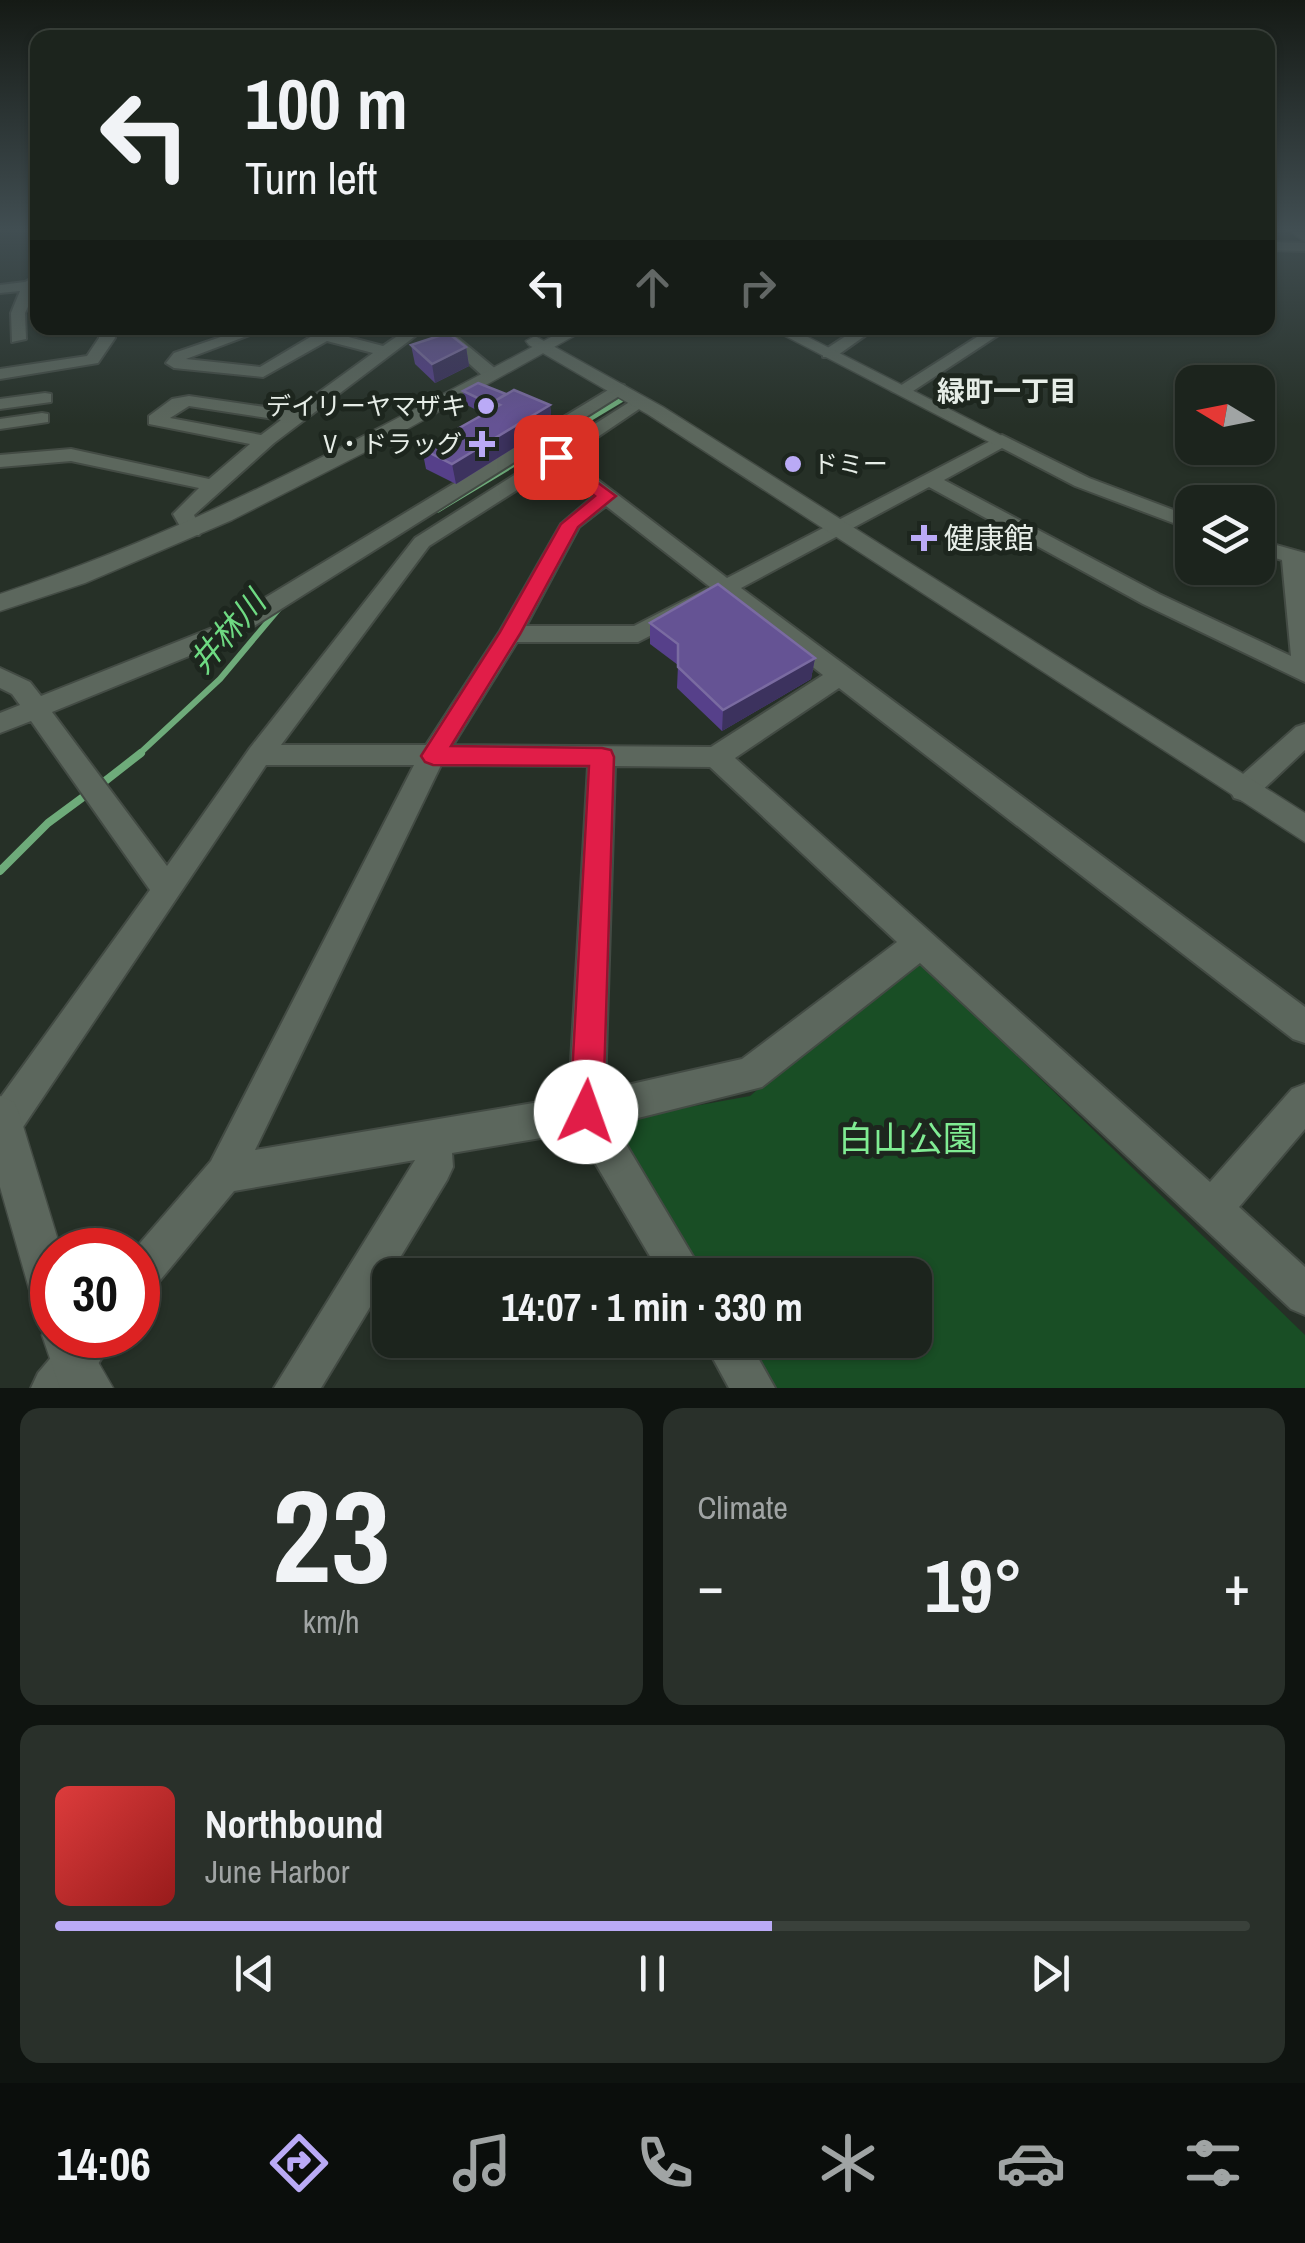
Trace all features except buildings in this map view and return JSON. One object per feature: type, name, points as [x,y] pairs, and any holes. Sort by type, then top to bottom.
[{"type":"street","points":[[18,339],[18,313],[26,295]]},
{"type":"street","points":[[0,374],[92,360],[107,335]]},
{"type":"street","points":[[187,335],[204,348]]},
{"type":"street","points":[[235,335],[180,356],[174,363],[263,372],[325,335],[385,352]]},
{"type":"street","points":[[190,526],[184,514],[212,484],[262,441],[408,335]]},
{"type":"street","points":[[445,335],[488,371]]},
{"type":"street","points":[[540,344],[552,335]]},
{"type":"street","points":[[0,603],[267,495],[488,371],[562,335]]},
{"type":"street","points":[[792,335],[1082,482],[1175,518]]},
{"type":"street","points":[[829,354],[858,335]]},
{"type":"street","points":[[901,391],[990,335]]},
{"type":"street","points":[[540,344],[628,395],[1305,829]]},
{"type":"street","points":[[34,1228],[2,1119],[167,890],[258,755],[422,542],[556,457],[628,395]]},
{"type":"street","points":[[0,723],[230,630],[628,395]]},
{"type":"street","points":[[0,404],[45,398]]},
{"type":"street","points":[[262,441],[155,420],[178,403],[189,401],[296,417]]},
{"type":"street","points":[[0,424],[42,418]]},
{"type":"street","points":[[510,634],[638,634],[1002,441]]},
{"type":"street","points":[[0,460],[71,455],[212,484]]},
{"type":"street","points":[[556,457],[1305,1027]]},
{"type":"street","points":[[930,480],[1151,599],[1305,673],[1298,558]]},
{"type":"street","points":[[160,1250],[224,1174],[433,756],[510,634],[570,524],[606,496]]},
{"type":"street","points":[[0,590],[190,526]]},
{"type":"street","points":[[258,755],[716,757],[840,676]]},
{"type":"street","points":[[0,677],[21,688],[104,808],[167,890]]},
{"type":"street","points":[[1244,790],[1305,734]]},
{"type":"street","points":[[602,757],[586,1112],[674,1258]]},
{"type":"street","points":[[716,757],[1305,1295]]},
{"type":"street","points":[[224,1174],[586,1112],[750,1075],[921,943]]},
{"type":"street","points":[[1212,1210],[1305,1102]]},
{"type":"street","points":[[296,1388],[434,1168],[432,1138]]},
{"type":"street","points":[[735,1358],[753,1388]]},
{"type":"green space","name":"白山公園","points":[[915,957],[1305,1335],[1305,1388],[771,1388],[752,1358],[932,1358],[932,1258],[690,1258],[606,1122],[750,1096]]},
{"type":"waterway","name":"井林川","points":[[438,510],[621,400]]},
{"type":"waterway","name":"井林川","points":[[138,755],[220,679],[282,605]]},
{"type":"waterway","name":"井林川","points":[[100,785],[141,753]]},
{"type":"waterway","name":"井林川","points":[[0,871],[48,823],[90,792]]},
{"type":"place","name":"デイリーヤマザキ","points":[[486,406]]},
{"type":"place","name":"V・ドラッグ","points":[[482,444]]},
{"type":"place","name":"ドミー","points":[[793,464]]},
{"type":"place","name":"健康館","points":[[924,538]]},
{"type":"district","name":"緑町一丁目","points":[[1007,391]]},
{"type":"route","points":[[556,457],[606,496],[570,524],[510,634],[433,756],[602,757],[586,1112]]}]
